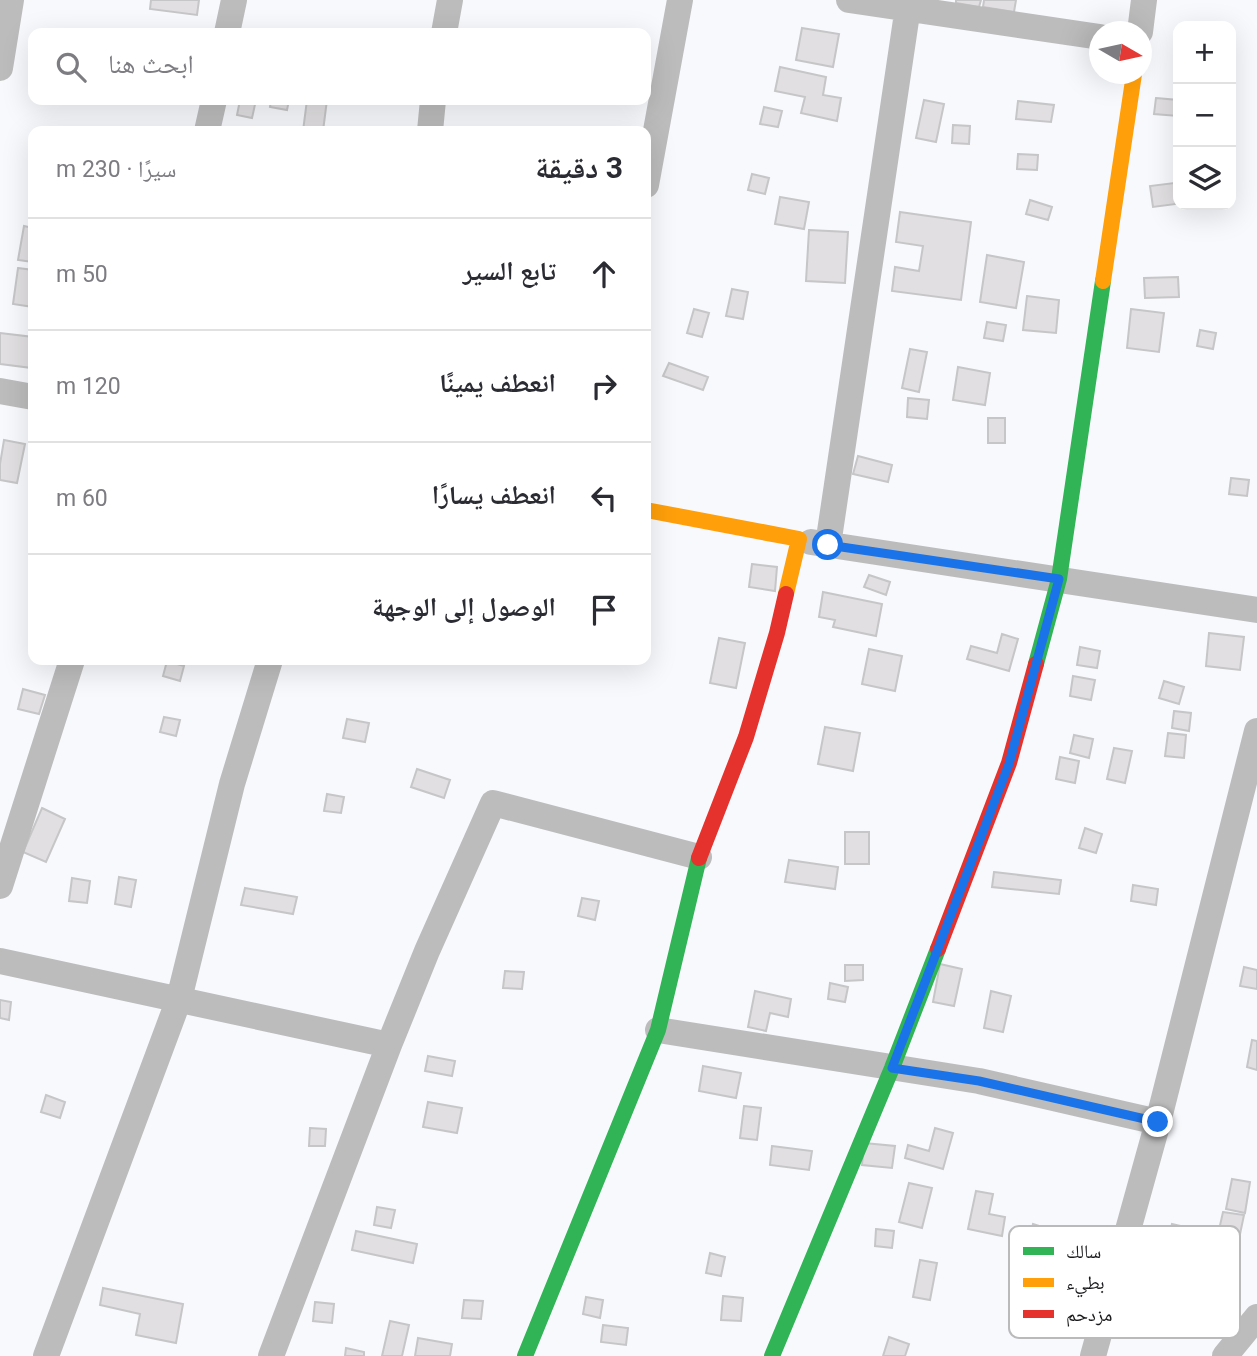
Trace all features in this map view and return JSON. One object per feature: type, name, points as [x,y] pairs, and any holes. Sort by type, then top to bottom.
[{"type":"street","points":[[0,68],[10,0]]},
{"type":"street","points":[[228,28],[234,0]]},
{"type":"street","points":[[445,28],[450,0]]},
{"type":"street","points":[[651,158],[680,0]]},
{"type":"street","points":[[849,0],[908,4],[1089,35]]},
{"type":"street","points":[[1141,21],[1144,0]]},
{"type":"street","points":[[828,545],[908,4]]},
{"type":"street","points":[[772,1356],[892,1068],[1009,764],[1059,579],[1133,84]]},
{"type":"street","points":[[209,126],[213,105]]},
{"type":"street","points":[[430,126],[433,105]]},
{"type":"street","points":[[0,391],[28,396]]},
{"type":"street","points":[[651,511],[828,545],[1257,610]]},
{"type":"street","points":[[525,1356],[658,1030],[699,857],[746,737],[777,633],[799,540]]},
{"type":"street","points":[[0,886],[70,665]]},
{"type":"street","points":[[46,1356],[179,999],[232,784],[268,665]]},
{"type":"street","points":[[1129,1226],[1257,731]]},
{"type":"street","points":[[271,1356],[389,1045],[427,951],[493,803],[699,857]]},
{"type":"street","points":[[0,961],[389,1045]]},
{"type":"street","points":[[658,1030],[979,1081],[1158,1122]]},
{"type":"street","points":[[1227,1355],[1257,1317]]},
{"type":"street","points":[[1093,1356],[1098,1338]]},
{"type":"building","points":[[151,0],[199,0],[197,15],[150,9]]},
{"type":"building","points":[[956,0],[981,0],[979,7],[956,3]]},
{"type":"building","points":[[984,0],[1016,0],[1014,12],[983,7]]},
{"type":"building","points":[[802,28],[839,34],[833,67],[796,60]]},
{"type":"building","points":[[780,67],[826,77],[823,95],[841,98],[837,121],[801,113],[805,97],[775,91]]},
{"type":"building","points":[[1156,98],[1173,100],[1173,116],[1154,114]]},
{"type":"building","points":[[924,100],[944,104],[936,142],[916,138]]},
{"type":"building","points":[[1018,101],[1054,105],[1051,122],[1016,119]]},
{"type":"building","points":[[239,105],[255,105],[252,118],[237,115]]},
{"type":"building","points":[[270,105],[288,105],[287,110]]},
{"type":"building","points":[[306,105],[326,105],[324,126],[304,126]]},
{"type":"building","points":[[764,107],[782,111],[778,127],[760,124]]},
{"type":"building","points":[[953,125],[970,126],[969,144],[952,143]]},
{"type":"building","points":[[1018,154],[1038,155],[1037,170],[1017,169]]},
{"type":"building","points":[[752,174],[769,178],[765,194],[748,190]]},
{"type":"building","points":[[1173,183],[1173,204],[1153,207],[1150,186]]},
{"type":"building","points":[[780,197],[809,202],[804,229],[775,224]]},
{"type":"building","points":[[1030,200],[1052,207],[1048,220],[1026,214]]},
{"type":"building","points":[[900,212],[971,222],[961,300],[892,291],[895,267],[919,271],[923,246],[896,242]]},
{"type":"building","points":[[24,226],[28,227],[28,261],[18,260]]},
{"type":"building","points":[[809,230],[848,232],[845,283],[806,281]]},
{"type":"building","points":[[987,255],[1024,262],[1016,308],[980,302]]},
{"type":"building","points":[[18,268],[28,269],[28,306],[13,304]]},
{"type":"building","points":[[1178,277],[1179,297],[1145,298],[1144,278]]},
{"type":"building","points":[[732,289],[748,292],[743,319],[726,316]]},
{"type":"building","points":[[1027,296],[1059,300],[1056,333],[1023,330]]},
{"type":"building","points":[[694,309],[709,313],[702,337],[687,333]]},
{"type":"building","points":[[1131,309],[1164,313],[1159,352],[1127,348]]},
{"type":"building","points":[[987,322],[1006,325],[1003,341],[984,338]]},
{"type":"building","points":[[1200,330],[1216,333],[1213,349],[1197,346]]},
{"type":"building","points":[[0,333],[28,336],[28,368],[0,364]]},
{"type":"building","points":[[910,349],[927,352],[919,392],[902,388]]},
{"type":"building","points":[[669,363],[708,377],[703,390],[663,376]]},
{"type":"building","points":[[958,367],[990,373],[985,405],[953,400]]},
{"type":"building","points":[[908,398],[929,400],[927,419],[907,417]]},
{"type":"building","points":[[988,418],[1005,418],[1005,443],[988,443]]},
{"type":"building","points":[[4,440],[25,444],[17,483],[0,480]]},
{"type":"building","points":[[858,456],[892,465],[888,482],[853,474]]},
{"type":"building","points":[[1231,478],[1249,480],[1247,496],[1229,494]]},
{"type":"building","points":[[752,564],[777,567],[775,591],[749,587]]},
{"type":"building","points":[[869,575],[890,582],[886,595],[864,587]]},
{"type":"building","points":[[823,592],[882,604],[876,636],[833,627],[835,620],[819,617]]},
{"type":"building","points":[[1209,633],[1244,637],[1240,670],[1206,666]]},
{"type":"building","points":[[1002,634],[1018,639],[1009,671],[967,659],[971,646],[997,653]]},
{"type":"building","points":[[719,638],[745,643],[736,688],[710,683]]},
{"type":"building","points":[[1080,647],[1100,651],[1097,668],[1077,665]]},
{"type":"building","points":[[869,649],[902,656],[895,691],[862,684]]},
{"type":"building","points":[[166,665],[184,666],[180,681],[163,676]]},
{"type":"building","points":[[1073,676],[1095,680],[1091,700],[1070,696]]},
{"type":"building","points":[[1164,681],[1184,687],[1179,704],[1159,698]]},
{"type":"building","points":[[23,689],[45,695],[39,714],[18,709]]},
{"type":"building","points":[[1174,711],[1191,713],[1189,731],[1172,728]]},
{"type":"building","points":[[164,717],[180,720],[176,736],[160,732]]},
{"type":"building","points":[[347,719],[369,723],[365,742],[343,738]]},
{"type":"building","points":[[825,727],[860,733],[853,771],[818,764]]},
{"type":"building","points":[[1168,733],[1186,735],[1184,758],[1165,756]]},
{"type":"building","points":[[1074,735],[1093,739],[1089,758],[1070,753]]},
{"type":"building","points":[[1114,748],[1132,751],[1125,783],[1107,779]]},
{"type":"building","points":[[1060,757],[1079,761],[1075,783],[1056,779]]},
{"type":"building","points":[[417,769],[450,780],[444,798],[411,787]]},
{"type":"building","points":[[327,794],[344,797],[341,813],[324,811]]},
{"type":"building","points":[[42,808],[65,819],[46,862],[23,852]]},
{"type":"building","points":[[1085,828],[1102,834],[1096,853],[1079,848]]},
{"type":"building","points":[[845,832],[869,832],[869,864],[845,864]]},
{"type":"building","points":[[789,860],[838,867],[835,889],[785,882]]},
{"type":"building","points":[[994,872],[1061,880],[1059,894],[992,887]]},
{"type":"building","points":[[119,877],[136,880],[131,907],[115,904]]},
{"type":"building","points":[[72,878],[90,881],[87,903],[69,901]]},
{"type":"building","points":[[1133,885],[1158,889],[1156,905],[1131,901]]},
{"type":"building","points":[[245,888],[297,897],[293,914],[241,905]]},
{"type":"building","points":[[582,898],[599,901],[595,920],[578,916]]},
{"type":"building","points":[[940,964],[962,969],[954,1006],[933,1002]]},
{"type":"building","points":[[845,965],[863,965],[863,980],[845,981]]},
{"type":"building","points":[[1244,967],[1257,970],[1257,989],[1240,986]]},
{"type":"building","points":[[505,971],[524,972],[522,989],[503,988]]},
{"type":"building","points":[[830,983],[848,987],[845,1002],[828,999]]},
{"type":"building","points":[[755,991],[791,999],[788,1017],[770,1013],[766,1031],[748,1027]]},
{"type":"building","points":[[991,991],[1011,996],[1003,1032],[984,1028]]},
{"type":"building","points":[[0,1000],[11,1002],[9,1020],[0,1018]]},
{"type":"building","points":[[1252,1040],[1257,1041],[1257,1070],[1247,1067]]},
{"type":"building","points":[[428,1056],[455,1061],[452,1076],[425,1071]]},
{"type":"building","points":[[703,1066],[741,1073],[736,1098],[699,1091]]},
{"type":"building","points":[[46,1095],[65,1102],[60,1118],[41,1112]]},
{"type":"building","points":[[428,1102],[462,1108],[457,1133],[423,1127]]},
{"type":"building","points":[[744,1106],[761,1108],[757,1140],[740,1138]]},
{"type":"building","points":[[310,1128],[326,1129],[325,1146],[309,1146]]},
{"type":"building","points":[[935,1128],[953,1133],[943,1169],[905,1158],[908,1145],[929,1151]]},
{"type":"building","points":[[864,1143],[895,1146],[892,1168],[862,1165]]},
{"type":"building","points":[[772,1146],[812,1151],[809,1170],[770,1165]]},
{"type":"building","points":[[1232,1179],[1250,1182],[1245,1213],[1226,1209]]},
{"type":"building","points":[[909,1183],[932,1188],[922,1228],[899,1222]]},
{"type":"building","points":[[976,1191],[993,1194],[989,1214],[1005,1217],[1002,1236],[968,1229]]},
{"type":"building","points":[[377,1207],[395,1210],[391,1228],[374,1225]]},
{"type":"building","points":[[1223,1212],[1244,1215],[1240,1234],[1240,1226],[1220,1226]]},
{"type":"building","points":[[876,1229],[894,1231],[892,1248],[875,1246]]},
{"type":"building","points":[[356,1231],[417,1244],[413,1263],[352,1250]]},
{"type":"building","points":[[710,1253],[725,1257],[721,1276],[706,1273]]},
{"type":"building","points":[[920,1260],[937,1263],[930,1300],[913,1297]]},
{"type":"building","points":[[103,1288],[183,1304],[176,1343],[136,1335],[140,1314],[100,1305]]},
{"type":"building","points":[[723,1296],[743,1298],[741,1321],[721,1320]]},
{"type":"building","points":[[586,1297],[603,1300],[600,1318],[583,1314]]},
{"type":"building","points":[[464,1300],[483,1301],[481,1319],[462,1318]]},
{"type":"building","points":[[315,1302],[334,1304],[332,1323],[313,1321]]},
{"type":"building","points":[[390,1321],[409,1325],[402,1356],[382,1356]]},
{"type":"building","points":[[603,1325],[628,1328],[626,1345],[601,1342]]},
{"type":"building","points":[[889,1337],[909,1344],[905,1356],[883,1356]]},
{"type":"building","points":[[418,1338],[452,1344],[450,1356],[415,1356]]},
{"type":"building","points":[[346,1348],[364,1352],[364,1356],[345,1356]]},
{"type":"traffic: fast","points":[[1036,664],[1059,579],[1103,281]]},
{"type":"traffic: fast","points":[[525,1356],[658,1030],[699,858]]},
{"type":"traffic: fast","points":[[772,1356],[892,1068],[938,949]]},
{"type":"traffic: slow","points":[[1103,281],[1133,84]]},
{"type":"traffic: slow","points":[[651,511],[799,539],[786,594]]},
{"type":"traffic: jam","points":[[699,858],[746,737],[786,594]]},
{"type":"traffic: jam","points":[[938,949],[1009,763],[1036,664]]},
{"type":"route","points":[[828,545],[1059,579],[1009,764],[892,1068],[979,1081],[1158,1122]]}]
